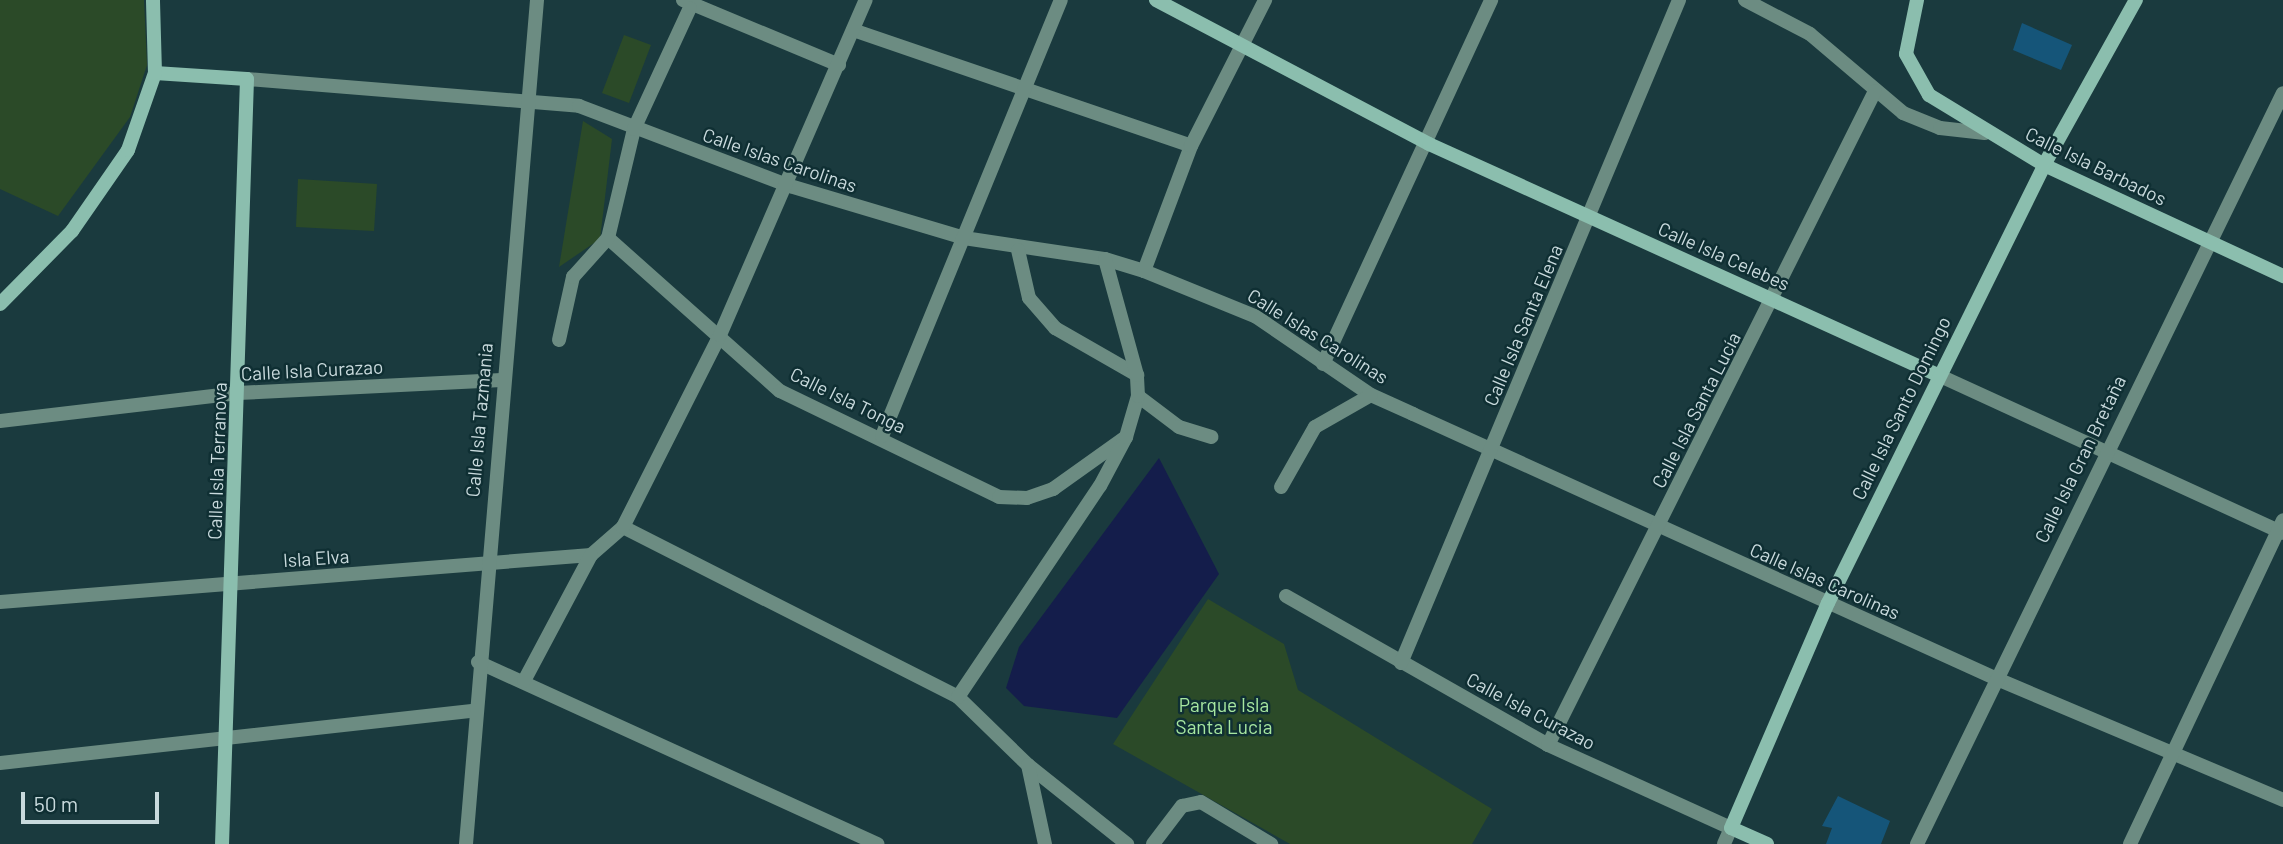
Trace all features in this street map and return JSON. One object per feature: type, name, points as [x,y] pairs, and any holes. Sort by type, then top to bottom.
[{"type":"street","points":[[0,304],[72,231],[108,183],[139,128],[155,73],[153,0]]},
{"type":"street","name":"Calle Isla Tazmania","points":[[468,843],[485,565],[537,0]]},
{"type":"street","points":[[524,681],[591,555],[623,527],[720,335],[790,186],[866,0]]},
{"type":"street","points":[[882,436],[1061,0]]},
{"type":"street","name":"Calle Isla Celebes","points":[[1156,0],[1236,46],[1429,144],[1774,299],[2102,455],[2281,528]]},
{"type":"street","points":[[1144,271],[1191,146],[1236,46],[1265,0]]},
{"type":"street","points":[[1323,364],[1429,144],[1490,0]]},
{"type":"street","name":"Calle Isla Santa Elena","points":[[1401,663],[1679,0]]},
{"type":"street","points":[[1745,0],[1810,34],[1875,91],[1922,122],[1985,133]]},
{"type":"street","name":"Calle Isla Barbados","points":[[1917,0],[1906,37],[1909,68],[1930,95],[1985,133],[2044,165],[2283,276]]},
{"type":"street","name":"Calle Isla Santo Domingo","points":[[1724,844],[1828,603],[1938,375],[2044,165],[2136,0]]},
{"type":"street","points":[[559,340],[573,277],[608,238],[634,129],[687,4],[839,65]]},
{"type":"street","points":[[853,30],[1191,146]]},
{"type":"street","name":"Calle Islas Carolinas","points":[[155,73],[529,97],[592,110],[634,129],[790,186],[964,238],[1018,250],[1105,259],[1144,271],[1255,316],[1371,395],[1493,448],[1997,679],[2283,800]]},
{"type":"street","name":"Calle Isla Terranova","points":[[222,844],[233,583],[247,79]]},
{"type":"street","name":"Calle Isla Santa Lucía","points":[[1548,745],[1774,299],[1875,91]]},
{"type":"street","name":"Calle Isla Gran Bretaña","points":[[1917,844],[2102,455],[2283,93]]},
{"type":"street","name":"Calle Isla Tonga","points":[[608,238],[780,391],[882,436],[966,484],[999,497],[1027,498],[1053,489],[1126,437]]},
{"type":"street","points":[[1018,250],[1029,298],[1055,328],[1138,375]]},
{"type":"street","points":[[957,697],[1100,486],[1126,437],[1139,396],[1138,375],[1105,259]]},
{"type":"street","name":"Calle Isla Curazao","points":[[0,421],[238,393],[502,380]]},
{"type":"street","points":[[1281,487],[1315,427],[1371,395]]},
{"type":"street","points":[[1139,396],[1179,427],[1211,437]]},
{"type":"street","points":[[623,527],[957,697],[1028,765],[1127,844]]},
{"type":"street","points":[[2130,844],[2281,528]]},
{"type":"street","name":"Isla Elva","points":[[0,601],[591,555]]},
{"type":"street","name":"Calle Isla Curazao","points":[[1286,596],[1548,745],[1767,844]]},
{"type":"street","points":[[478,662],[878,844]]},
{"type":"street","points":[[0,763],[474,711]]},
{"type":"street","points":[[1028,765],[1045,844]]},
{"type":"street","points":[[1153,844],[1182,806],[1200,802],[1271,844]]},
{"type":"green space","points":[[0,0],[144,0],[147,65],[130,117],[58,216],[0,189]]},
{"type":"green space","points":[[624,35],[651,45],[629,103],[602,93]]},
{"type":"green space","points":[[583,121],[612,139],[600,239],[559,267]]},
{"type":"green space","points":[[298,179],[377,184],[374,231],[296,227]]},
{"type":"green space","name":"Parque Isla Santa Lucia","points":[[1208,599],[1284,644],[1298,690],[1492,809],[1472,844],[1290,844],[1113,744]]},
{"type":"water","points":[[1159,458],[1219,574],[1117,718],[1024,706],[1006,688],[1019,647]]},
{"type":"building","points":[[2022,23],[2072,45],[2061,70],[2013,50]]},
{"type":"building","points":[[1838,796],[1890,821],[1881,844],[1826,844],[1832,828],[1822,826]]}]
